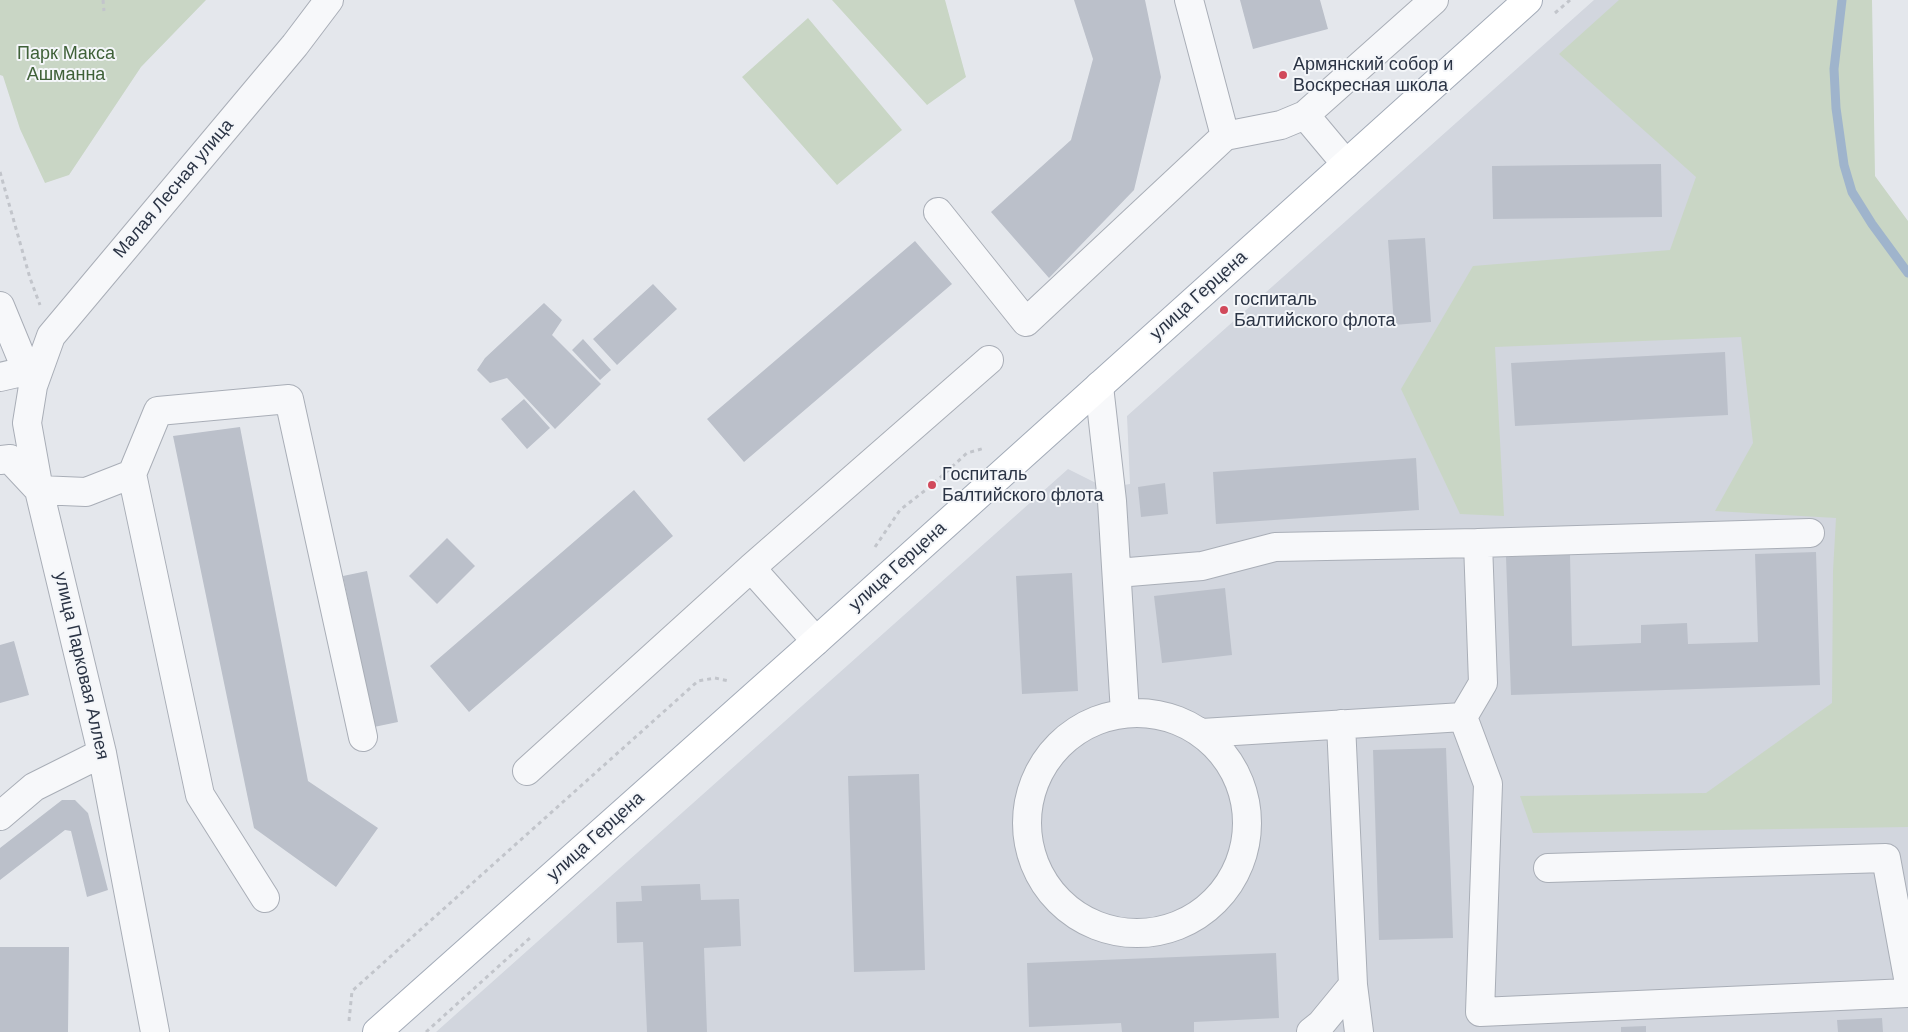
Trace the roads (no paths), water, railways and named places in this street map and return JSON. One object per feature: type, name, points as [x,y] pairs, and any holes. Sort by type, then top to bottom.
[{"type":"main road","name":"улица Герцена","points":[[377,1032],[816,641],[1346,164],[1518,3]]},
{"type":"street","name":"Малая Лесная улица","points":[[30,378],[51,336],[295,45],[329,0]]},
{"type":"street","points":[[1189,0],[1225,136]]},
{"type":"street","points":[[938,212],[1026,322],[1225,136],[1280,125],[1305,115],[1434,0]]},
{"type":"street","points":[[1305,115],[1346,164]]},
{"type":"street","points":[[0,306],[30,378],[0,377]]},
{"type":"street","points":[[527,771],[751,568],[989,360]]},
{"type":"street","name":"улица Парковая Аллея","points":[[30,378],[27,423],[39,490],[102,753],[155,1032]]},
{"type":"street","points":[[1099,386],[1112,501],[1125,713]]},
{"type":"street","points":[[265,898],[200,795],[132,474],[158,411],[289,399],[362,737]]},
{"type":"street","points":[[0,460],[10,459],[39,490],[86,492],[132,474]]},
{"type":"street","points":[[1117,573],[1202,566],[1275,547],[1810,533]]},
{"type":"street","points":[[1463,717],[1483,683],[1478,542]]},
{"type":"street","points":[[751,568],[816,641]]},
{"type":"street","points":[[1125,713],[1152,714],[1178,720],[1202,733],[1229,760],[1245,795],[1248,833],[1238,870],[1216,902],[1185,924],[1147,934],[1109,931],[1074,915],[1046,888],[1030,854],[1026,816],[1035,778],[1057,746],[1088,724],[1125,713]]},
{"type":"street","points":[[1202,733],[1463,717]]},
{"type":"street","points":[[1463,717],[1488,784],[1480,1012],[1908,992]]},
{"type":"street","points":[[1341,724],[1353,985],[1359,1032]]},
{"type":"street","points":[[0,816],[34,787],[102,753]]},
{"type":"street","points":[[1548,868],[1886,858],[1908,978]]},
{"type":"street","points":[[1311,1032],[1321,1024],[1353,985]]},
{"type":"waterway","points":[[1842,0],[1834,69],[1836,108],[1844,165],[1852,192],[1872,224],[1908,273]]},
{"type":"place","name":"Армянский собор и Воскресная школа","points":[[1283,75]]},
{"type":"place","name":"госпиталь Балтийского флота","points":[[1224,310]]},
{"type":"place","name":"Госпиталь Балтийского флота","points":[[932,485]]},
{"type":"park label","name":"Парк Макса Ашманна","points":[[66,64]]}]
